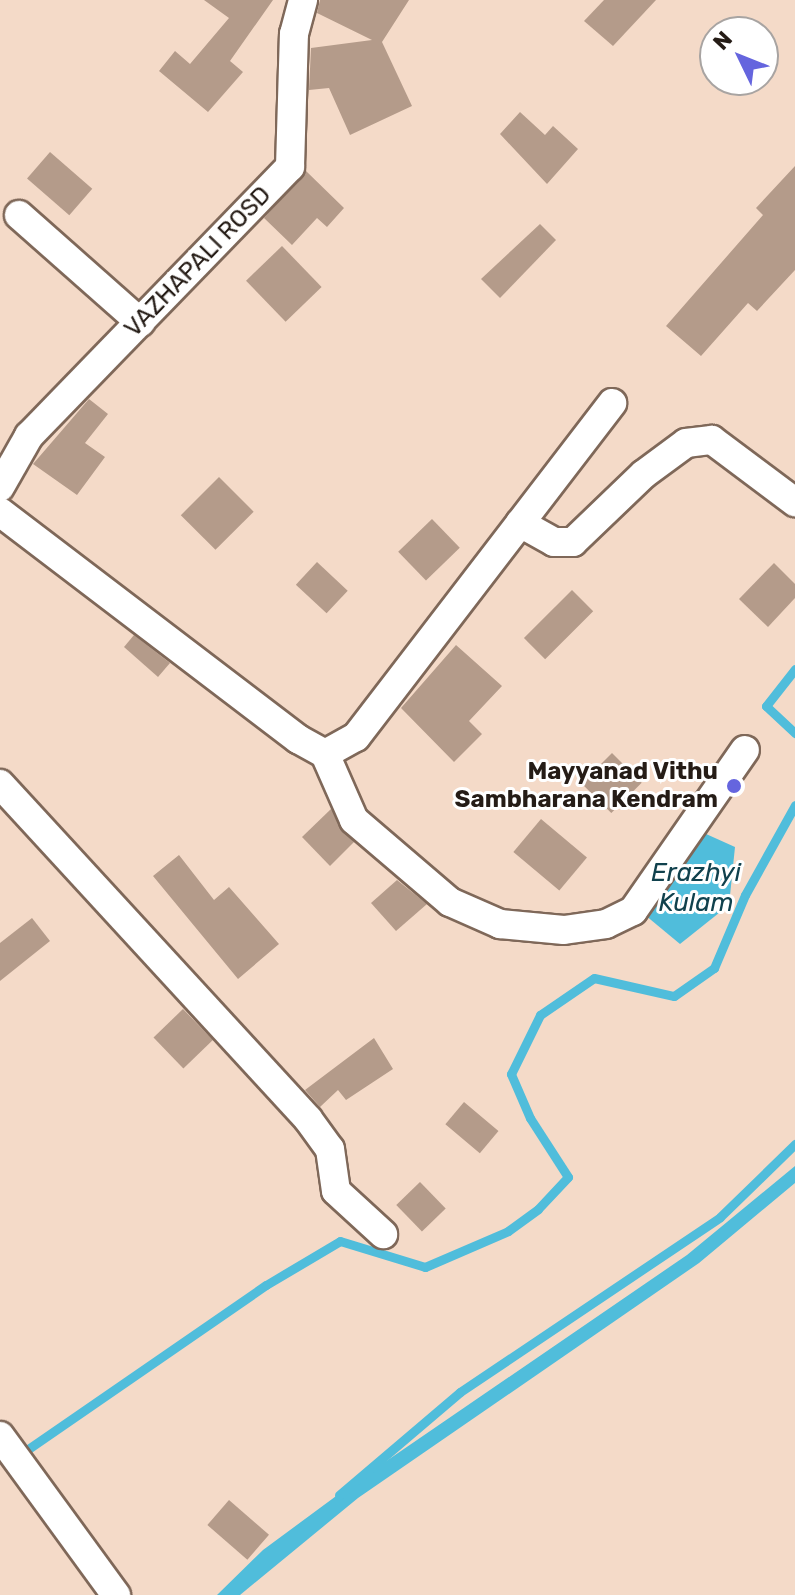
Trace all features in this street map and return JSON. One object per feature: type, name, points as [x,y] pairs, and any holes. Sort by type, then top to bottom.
[{"type":"street","name":"VAZHAPALI ROSD","points":[[0,487],[29,436],[290,167],[294,34],[303,0]]},
{"type":"street","points":[[19,215],[140,322]]},
{"type":"street","points":[[325,754],[356,737],[612,403]]},
{"type":"street","points":[[520,523],[554,542],[573,542],[644,474],[686,443],[712,440],[795,502]]},
{"type":"street","points":[[0,512],[298,739],[325,754],[354,820],[450,902],[500,924],[564,930],[606,924],[633,911],[745,750]]},
{"type":"street","points":[[0,784],[308,1119],[330,1149],[336,1191],[383,1234]]},
{"type":"street","points":[[0,1436],[116,1595]]},
{"type":"water","name":"Erazhyi Kulam","points":[[695,829],[735,847],[729,905],[680,944],[639,910]]},
{"type":"water","points":[[795,1166],[795,1183],[699,1263],[358,1498],[240,1595],[217,1595],[263,1550],[347,1488],[687,1255]]},
{"type":"building","points":[[204,0],[273,0],[230,61],[243,72],[208,112],[159,71],[175,51],[190,64],[229,18]]},
{"type":"building","points":[[320,0],[409,0],[382,42],[412,106],[350,135],[329,88],[309,90],[311,48],[372,40],[317,13]]},
{"type":"building","points":[[604,0],[656,0],[613,46],[584,21]]},
{"type":"building","points":[[520,112],[545,135],[553,126],[578,149],[547,184],[500,134]]},
{"type":"building","points":[[50,152],[92,189],[69,215],[27,178]]},
{"type":"building","points":[[795,166],[795,270],[757,311],[748,303],[701,356],[666,326],[763,215],[756,208]]},
{"type":"building","points":[[306,171],[344,208],[327,227],[317,218],[292,245],[264,218]]},
{"type":"building","points":[[540,224],[556,240],[500,298],[481,279]]},
{"type":"building","points":[[282,246],[322,287],[286,322],[246,281]]},
{"type":"building","points":[[89,399],[108,414],[85,443],[105,457],[77,495],[33,464]]},
{"type":"building","points":[[219,477],[254,512],[215,550],[181,515]]},
{"type":"building","points":[[432,519],[460,548],[426,580],[398,552]]},
{"type":"building","points":[[317,562],[348,591],[327,613],[296,585]]},
{"type":"building","points":[[774,563],[795,584],[795,598],[768,627],[739,599]]},
{"type":"building","points":[[572,590],[593,611],[545,659],[524,638]]},
{"type":"building","points":[[134,635],[170,663],[158,677],[124,647]]},
{"type":"building","points":[[456,645],[502,686],[469,721],[482,734],[454,762],[401,708]]},
{"type":"building","points":[[612,753],[642,783],[611,813],[582,783]]},
{"type":"building","points":[[331,809],[354,842],[330,866],[302,837]]},
{"type":"building","points":[[541,819],[587,858],[559,891],[513,852]]},
{"type":"building","points":[[179,855],[214,900],[229,887],[279,944],[238,979],[153,876]]},
{"type":"building","points":[[397,880],[427,904],[396,931],[371,903]]},
{"type":"building","points":[[32,918],[50,941],[0,981],[0,943]]},
{"type":"building","points":[[183,1009],[213,1040],[183,1068],[154,1037]]},
{"type":"building","points":[[374,1038],[393,1069],[346,1100],[338,1090],[320,1107],[305,1090]]},
{"type":"building","points":[[464,1102],[498,1131],[480,1153],[445,1124]]},
{"type":"building","points":[[420,1182],[446,1209],[422,1232],[396,1205]]},
{"type":"building","points":[[229,1500],[269,1535],[247,1560],[207,1525]]},
{"type":"waterway","points":[[795,669],[766,706],[795,733]]},
{"type":"waterway","points":[[18,1456],[266,1285],[340,1241],[425,1267],[508,1231],[538,1209],[568,1177],[530,1118],[511,1074],[540,1015],[594,978],[674,996],[714,968],[745,895],[795,805]]},
{"type":"waterway","points":[[339,1495],[460,1392],[720,1217],[795,1144]]},
{"type":"place","name":"Mayyanad Vithu Sambharana Kendram","points":[[734,786]]}]
